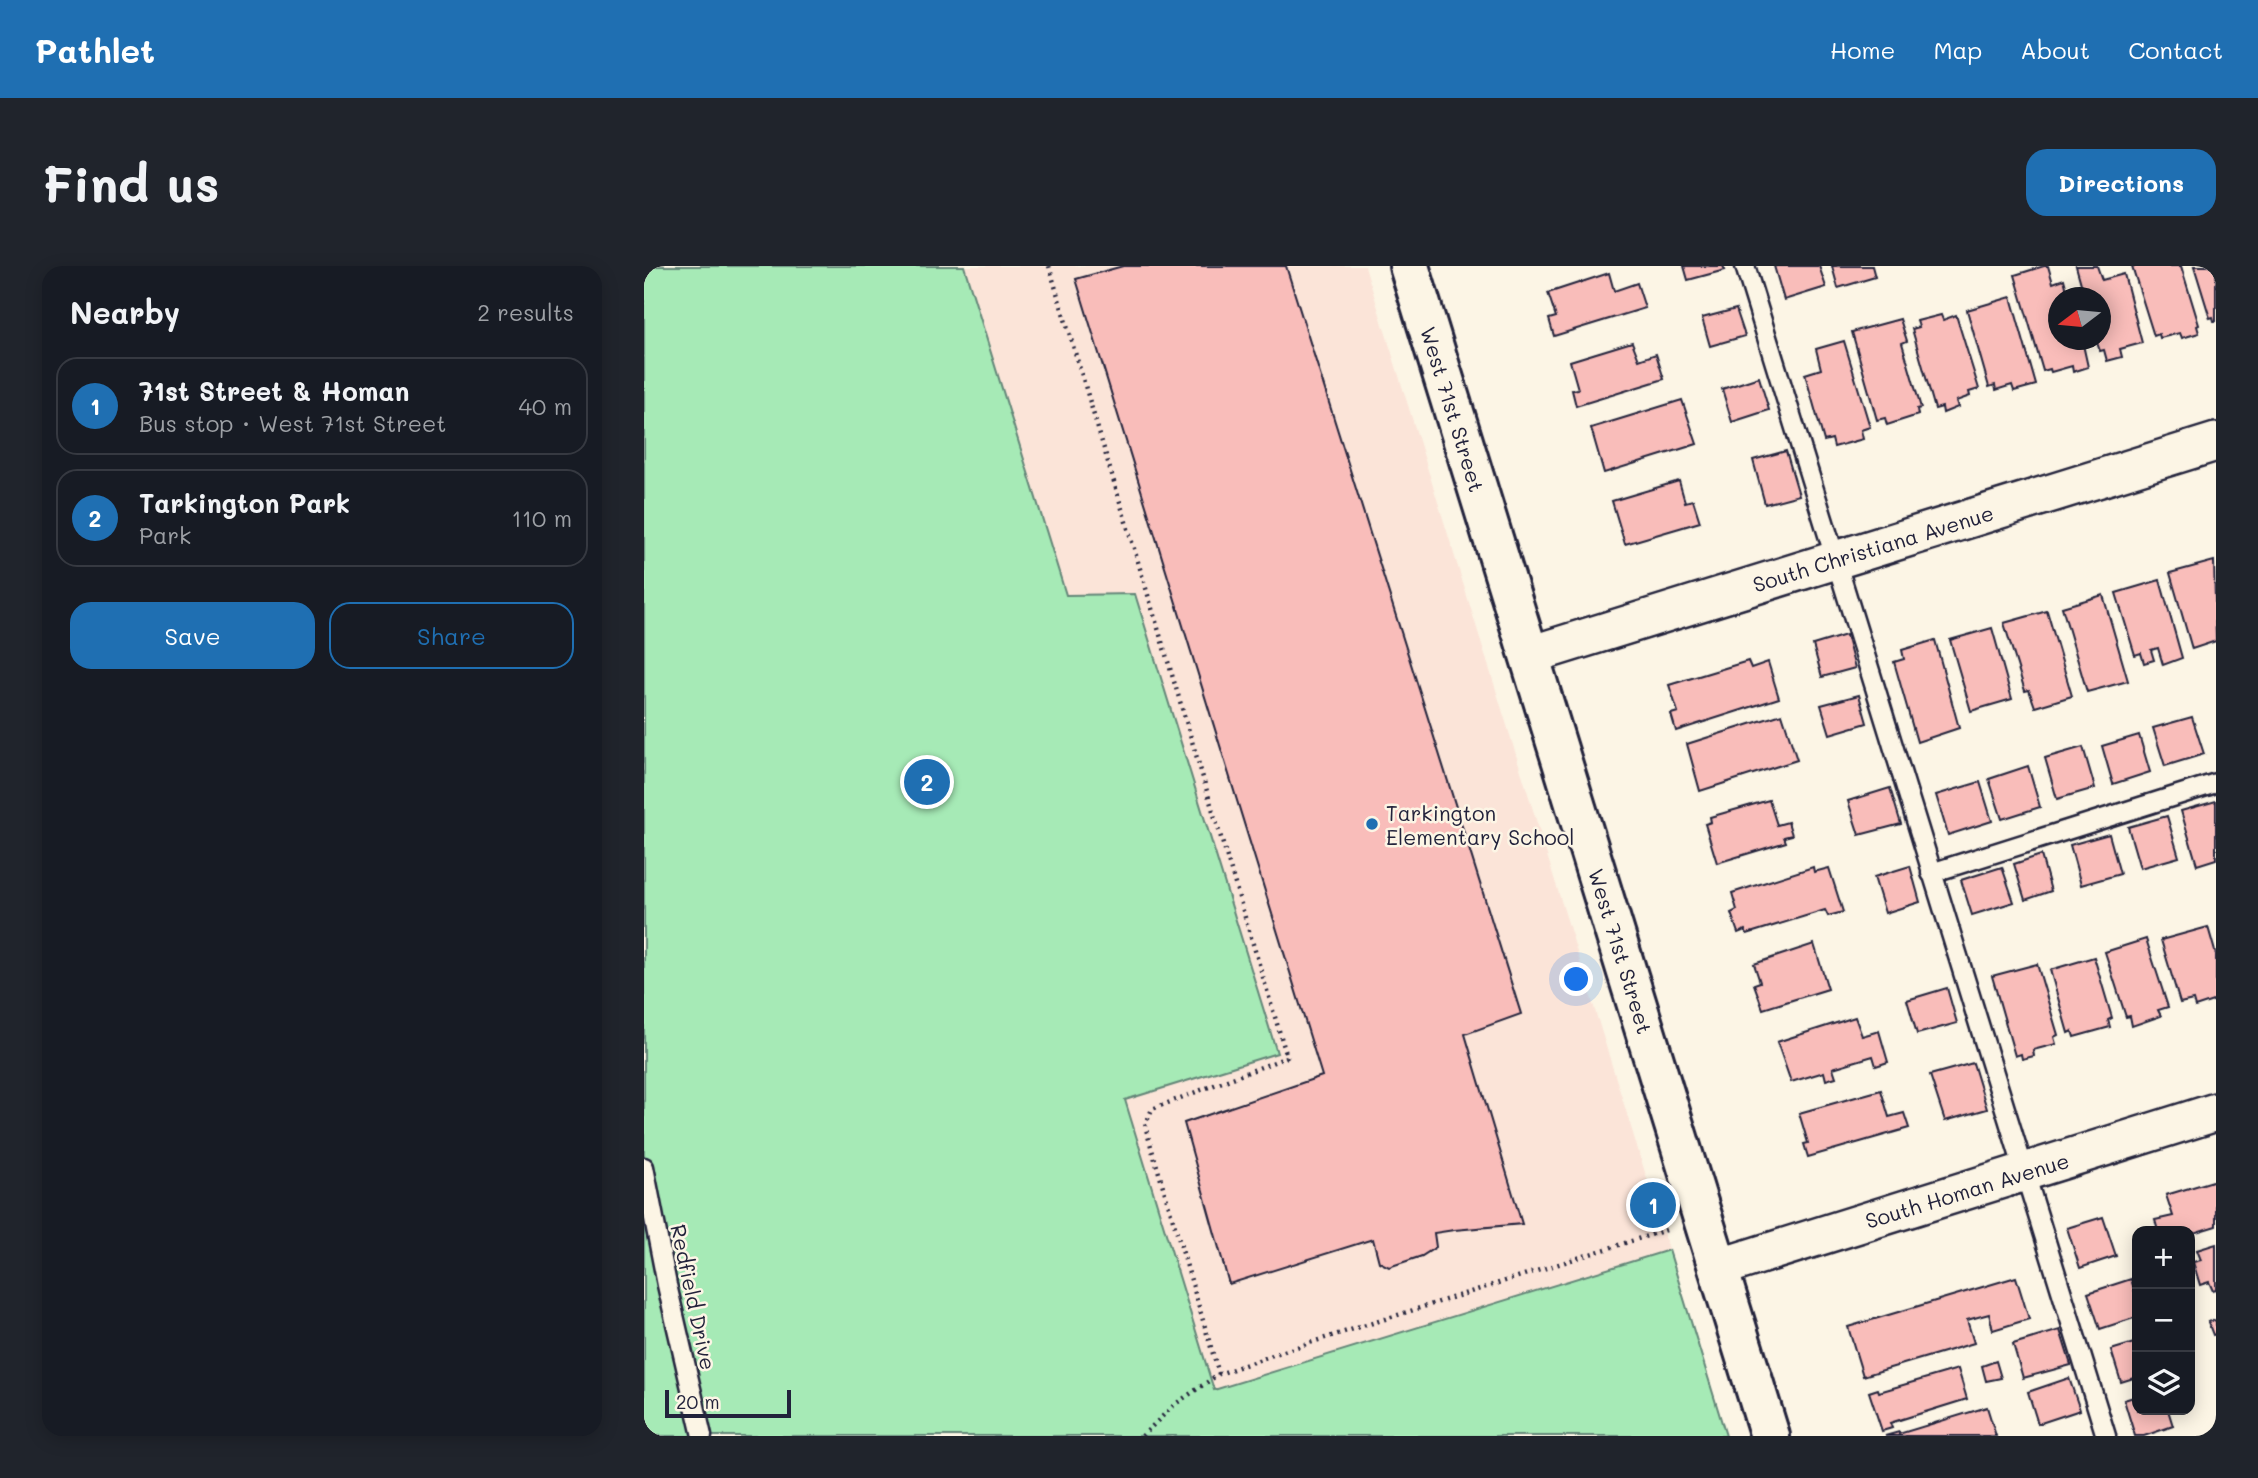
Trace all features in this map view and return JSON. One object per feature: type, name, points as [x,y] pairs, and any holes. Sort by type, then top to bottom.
[{"type":"main road","name":"West 71st Street","points":[[1409,266],[1770,1436]]},
{"type":"street","name":"South Christiana Avenue","points":[[1530,655],[2216,442]]},
{"type":"street","name":"South Homan Avenue","points":[[1718,1268],[2216,1112]]},
{"type":"lane","points":[[1745,266],[2106,1436]]},
{"type":"lane","points":[[1931,873],[2216,783]]},
{"type":"lane","name":"Redfield Drive","points":[[644,1167],[667,1285],[702,1436]]},
{"type":"path","points":[[1049,266],[1287,1057],[1152,1109],[1145,1125],[1219,1374]]},
{"type":"path","points":[[1142,1436],[1174,1405],[1219,1374],[1670,1229]]},
{"type":"shaded area","name":"Tarkington Elementary School","points":[[964,266],[1365,266],[1669,1250],[1214,1390],[1124,1100],[1277,1053],[1066,596]]},
{"type":"green space","points":[[644,266],[964,266],[1066,595],[1135,594],[1277,1053],[1125,1100],[1214,1390],[1669,1250],[1726,1436],[644,1436]]},
{"type":"building","name":"Tarkington Elementary School","points":[[1123,266],[1286,266],[1521,1014],[1465,1034],[1522,1224],[1434,1233],[1436,1247],[1422,1256],[1389,1267],[1379,1262],[1373,1239],[1229,1284],[1184,1123],[1322,1076],[1076,279]]},
{"type":"building","points":[[1684,266],[1723,266],[1725,270],[1688,280]]},
{"type":"building","points":[[1774,266],[1819,266],[1826,287],[1784,300]]},
{"type":"building","points":[[1832,266],[1872,266],[1875,277],[1838,288]]},
{"type":"building","points":[[2048,266],[2053,283],[2064,279],[2066,287],[2048,287],[2048,350],[2084,350],[2088,367],[2073,372],[2072,366],[2051,372],[2050,369],[2043,371],[2015,275]]},
{"type":"building","points":[[2076,266],[2097,266],[2102,280],[2124,274],[2142,343],[2120,349],[2122,357],[2107,361],[2104,350],[2111,350],[2111,287],[2082,287]]},
{"type":"building","points":[[2132,266],[2181,266],[2199,333],[2182,338],[2180,333],[2160,338],[2159,334],[2154,336]]},
{"type":"building","points":[[2194,266],[2216,266],[2216,321],[2213,317],[2210,318]]},
{"type":"building","points":[[1609,273],[1614,291],[1637,283],[1645,308],[1554,336],[1549,319],[1556,317],[1548,293]]},
{"type":"building","points":[[2011,297],[2036,385],[2014,391],[2012,385],[1996,390],[1995,385],[1989,387],[1967,310]]},
{"type":"building","points":[[1736,309],[1745,336],[1710,346],[1702,318]]},
{"type":"building","points":[[1941,315],[1943,320],[1956,315],[1979,389],[1956,401],[1958,407],[1943,413],[1942,407],[1935,409],[1912,329],[1919,327],[1917,321]]},
{"type":"building","points":[[1900,319],[1907,341],[1902,343],[1921,408],[1917,409],[1918,415],[1887,425],[1885,418],[1877,420],[1852,332]]},
{"type":"building","points":[[1844,341],[1870,427],[1861,430],[1863,439],[1834,447],[1832,439],[1824,441],[1805,374],[1821,369],[1816,349]]},
{"type":"building","points":[[1632,342],[1639,360],[1656,354],[1664,379],[1576,406],[1572,390],[1578,389],[1570,361]]},
{"type":"building","points":[[1759,377],[1769,410],[1732,422],[1722,389]]},
{"type":"building","points":[[1682,400],[1697,444],[1604,473],[1591,428]]},
{"type":"building","points":[[1786,451],[1799,495],[1765,504],[1753,460]]},
{"type":"building","points":[[1679,481],[1685,502],[1693,500],[1700,522],[1625,544],[1612,501]]},
{"type":"building","points":[[2214,561],[2216,641],[2192,649],[2170,573]]},
{"type":"building","points":[[2160,580],[2182,658],[2163,665],[2158,648],[2151,650],[2154,660],[2144,663],[2141,653],[2135,655],[2116,593]]},
{"type":"building","points":[[2103,595],[2128,681],[2087,692],[2062,607]]},
{"type":"building","points":[[2047,611],[2072,696],[2035,707],[2029,690],[2025,691],[2004,623]]},
{"type":"building","points":[[1992,628],[2012,699],[1971,711],[1950,640]]},
{"type":"building","points":[[1846,635],[1855,668],[1822,677],[1813,645]]},
{"type":"building","points":[[1935,640],[1959,728],[1917,742],[1894,662],[1904,659],[1902,650]]},
{"type":"building","points":[[1748,661],[1751,668],[1768,662],[1779,698],[1676,731],[1671,714],[1678,712],[1669,685]]},
{"type":"building","points":[[1859,695],[1867,723],[1830,734],[1821,705]]},
{"type":"building","points":[[1782,714],[1797,760],[1700,791],[1687,744]]},
{"type":"building","points":[[2192,717],[2204,754],[2165,766],[2153,728]]},
{"type":"building","points":[[2139,735],[2150,772],[2113,784],[2102,746]]},
{"type":"building","points":[[2083,747],[2095,788],[2057,799],[2045,758]]},
{"type":"building","points":[[2028,766],[2040,807],[2002,819],[1989,779]]},
{"type":"building","points":[[1980,782],[1992,821],[1948,835],[1936,795]]},
{"type":"building","points":[[1890,788],[1901,824],[1859,835],[1848,801]]},
{"type":"building","points":[[1769,800],[1777,825],[1788,822],[1792,835],[1784,837],[1786,842],[1717,863],[1705,824],[1711,822],[1710,817]]},
{"type":"building","points":[[2216,801],[2216,859],[2197,865],[2181,811]]},
{"type":"building","points":[[2167,816],[2179,857],[2140,868],[2128,827]]},
{"type":"building","points":[[2109,834],[2120,874],[2081,885],[2070,845]]},
{"type":"building","points":[[2041,855],[2051,891],[2025,900],[2014,864]]},
{"type":"building","points":[[1910,866],[1920,902],[1885,913],[1874,877]]},
{"type":"building","points":[[1813,867],[1814,872],[1829,868],[1843,912],[1828,916],[1825,910],[1747,934],[1745,930],[1738,933],[1731,913],[1737,910],[1732,893]]},
{"type":"building","points":[[2002,867],[2014,902],[1972,915],[1961,880]]},
{"type":"building","points":[[2208,927],[2216,955],[2216,1000],[2195,1007],[2193,1000],[2180,1003],[2161,940]]},
{"type":"building","points":[[2146,939],[2168,1007],[2158,1010],[2161,1016],[2132,1026],[2130,1016],[2126,1017],[2105,952]]},
{"type":"building","points":[[1814,944],[1828,989],[1763,1009],[1754,984],[1760,982],[1754,964]]},
{"type":"building","points":[[2094,957],[2112,1018],[2108,1020],[2110,1027],[2074,1037],[2072,1031],[2068,1033],[2050,970]]},
{"type":"building","points":[[2037,964],[2058,1035],[2054,1037],[2056,1044],[2033,1050],[2034,1056],[2022,1059],[2021,1054],[2015,1056],[1992,976]]},
{"type":"building","points":[[1947,988],[1957,1023],[1917,1034],[1907,1000]]},
{"type":"building","points":[[1855,1017],[1862,1036],[1879,1031],[1888,1062],[1876,1066],[1873,1056],[1833,1068],[1836,1077],[1826,1080],[1824,1072],[1791,1082],[1777,1042]]},
{"type":"building","points":[[1973,1063],[1987,1109],[1945,1121],[1930,1075]]},
{"type":"building","points":[[1881,1090],[1889,1117],[1904,1113],[1909,1128],[1808,1157],[1804,1144],[1808,1143],[1799,1113]]},
{"type":"building","points":[[2216,1180],[2216,1226],[2195,1232],[2195,1226],[2157,1226],[2155,1220],[2173,1216],[2166,1195]]},
{"type":"building","points":[[2103,1217],[2116,1256],[2080,1268],[2067,1228]]},
{"type":"building","points":[[2216,1244],[2216,1290],[2213,1291],[2209,1282],[2200,1285],[2195,1269],[2195,1262],[2201,1260],[2197,1250]]},
{"type":"building","points":[[2016,1277],[2029,1319],[1993,1330],[1989,1314],[1967,1320],[1974,1343],[1863,1376],[1848,1327]]},
{"type":"building","points":[[2131,1279],[2132,1319],[2100,1329],[2088,1293]]},
{"type":"building","points":[[2216,1320],[2216,1334],[2213,1335],[2208,1322]]},
{"type":"building","points":[[2060,1330],[2071,1365],[2023,1378],[2013,1344]]},
{"type":"building","points":[[2132,1344],[2132,1379],[2121,1382],[2111,1350]]},
{"type":"building","points":[[1996,1361],[2001,1378],[1986,1381],[1982,1366]]},
{"type":"building","points":[[1958,1369],[1967,1399],[1890,1423],[1892,1428],[1882,1431],[1869,1392],[1878,1389],[1879,1392]]},
{"type":"building","points":[[2069,1378],[2080,1410],[2038,1424],[2028,1392]]},
{"type":"building","points":[[2132,1398],[2132,1415],[2170,1415],[2173,1426],[2144,1436],[2135,1436],[2124,1400]]},
{"type":"building","points":[[1987,1407],[1996,1436],[1885,1436],[1899,1434]]},
{"type":"place","name":"Tarkington Park","points":[[927,782]]},
{"type":"place","name":"Tarkington Elementary School","points":[[1372,824]]},
{"type":"place","name":"71st Street & Homan","points":[[1653,1205]]}]
